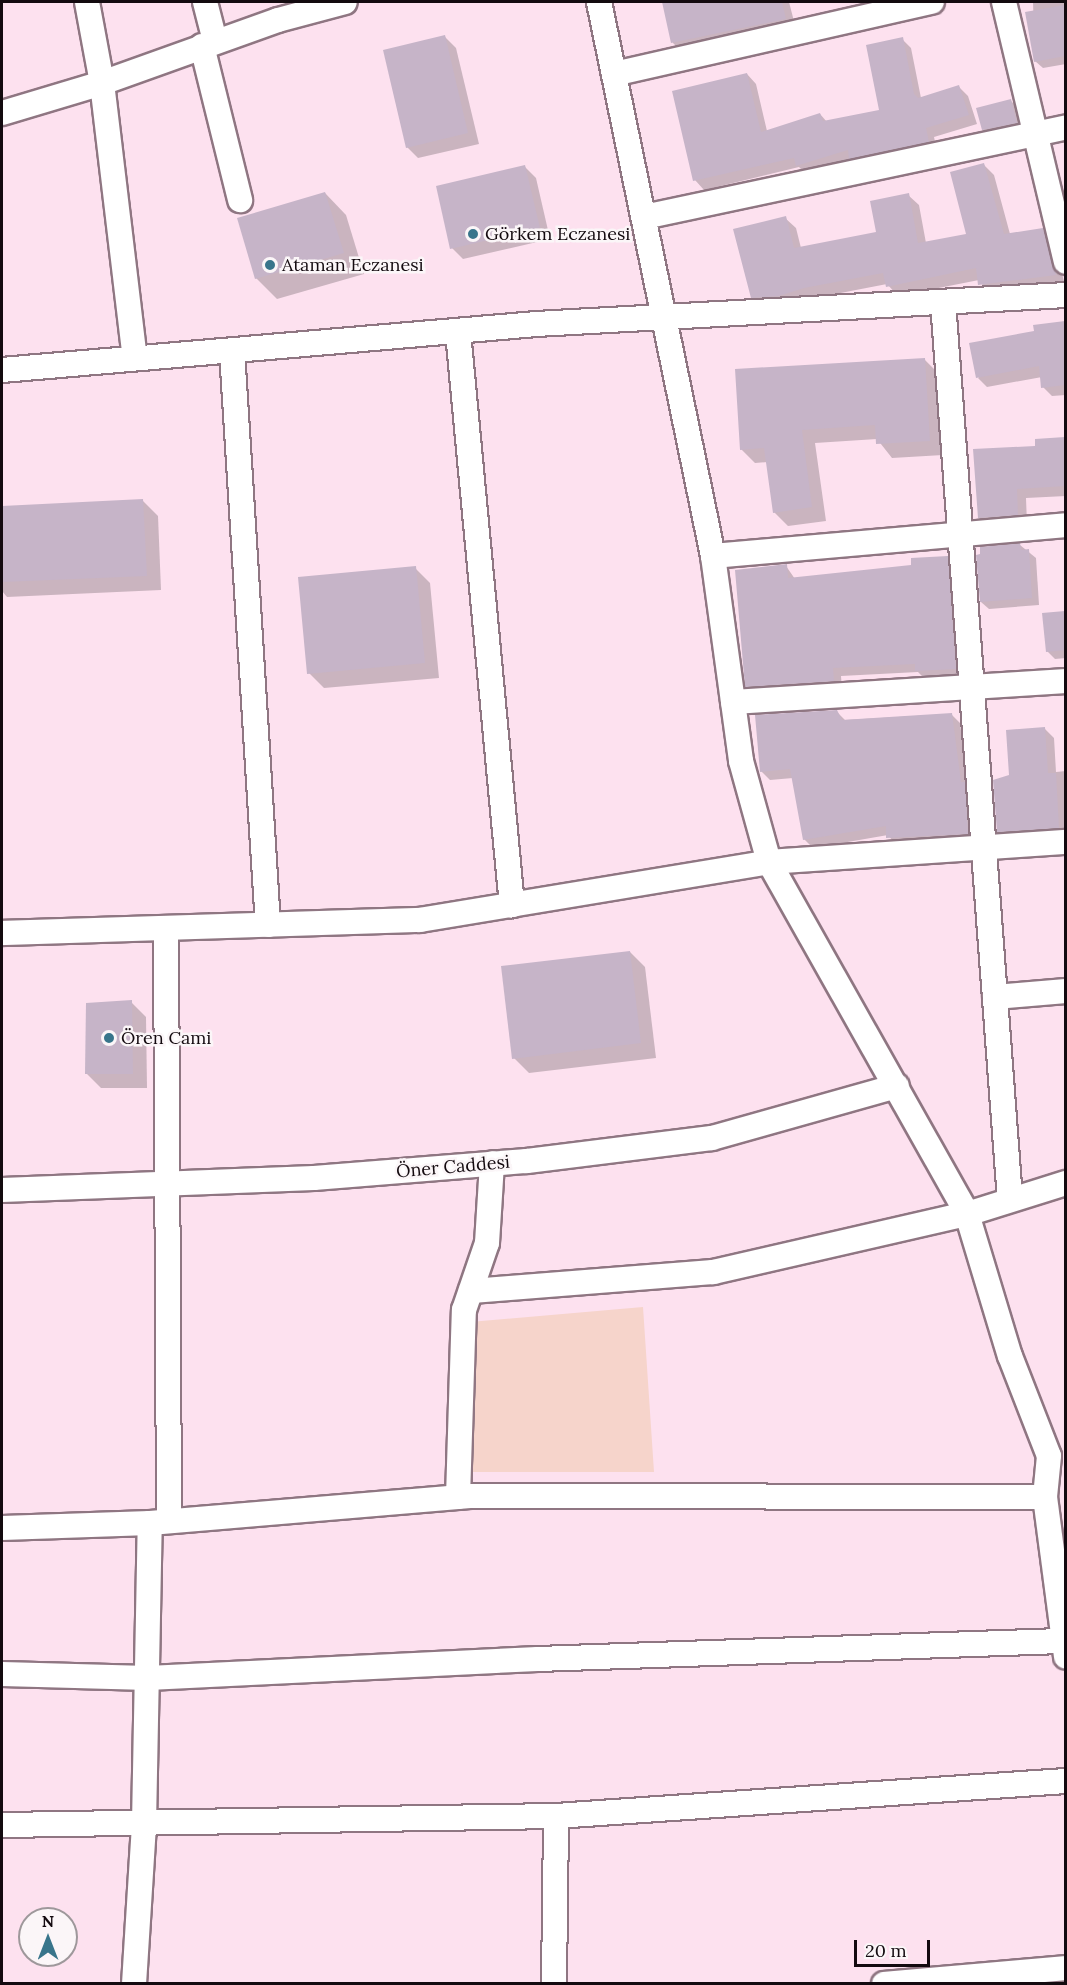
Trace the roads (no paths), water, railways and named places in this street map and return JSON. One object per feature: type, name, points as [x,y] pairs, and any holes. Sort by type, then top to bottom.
[{"type":"street","points":[[87,2],[102,83],[135,358]]},
{"type":"street","points":[[205,2],[208,44],[240,200]]},
{"type":"street","points":[[2,112],[102,83],[208,44],[345,2]]},
{"type":"street","points":[[2,1674],[148,1678],[538,1659],[1063,1649],[1045,1497],[1049,1456],[1010,1356],[967,1214],[769,862],[741,761],[713,556],[666,316],[598,2]]},
{"type":"street","points":[[614,74],[932,2]]},
{"type":"street","points":[[1004,2],[1065,262]]},
{"type":"street","points":[[644,217],[1065,127]]},
{"type":"street","points":[[2,370],[666,316],[1065,295]]},
{"type":"street","points":[[943,302],[1010,1200]]},
{"type":"street","points":[[458,332],[512,905]]},
{"type":"street","points":[[232,351],[268,925]]},
{"type":"street","points":[[713,556],[1065,525]]},
{"type":"street","points":[[733,702],[972,689],[1065,681]]},
{"type":"street","points":[[2,933],[420,920],[769,862],[1065,842]]},
{"type":"street","points":[[134,1983],[144,1824],[148,1678],[159,1522],[168,1181],[166,928]]},
{"type":"street","points":[[995,997],[1065,991]]},
{"type":"street","name":"Öner Caddesi","points":[[2,1190],[168,1181],[314,1178],[492,1163],[712,1138],[897,1086]]},
{"type":"street","points":[[458,1497],[464,1310],[487,1243],[492,1163]]},
{"type":"street","points":[[471,1291],[713,1272],[967,1214],[1065,1183]]},
{"type":"street","points":[[2,1528],[159,1522],[458,1497],[1045,1497]]},
{"type":"street","points":[[2,1825],[556,1816],[1065,1781]]},
{"type":"street","points":[[554,1983],[556,1816]]},
{"type":"street","points":[[884,1983],[963,1981],[1065,1968]]},
{"type":"place","name":"Görkem Eczanesi","points":[[473,234]]},
{"type":"place","name":"Ataman Eczanesi","points":[[270,265]]},
{"type":"place","name":"Ören Cami","points":[[109,1038]]}]
